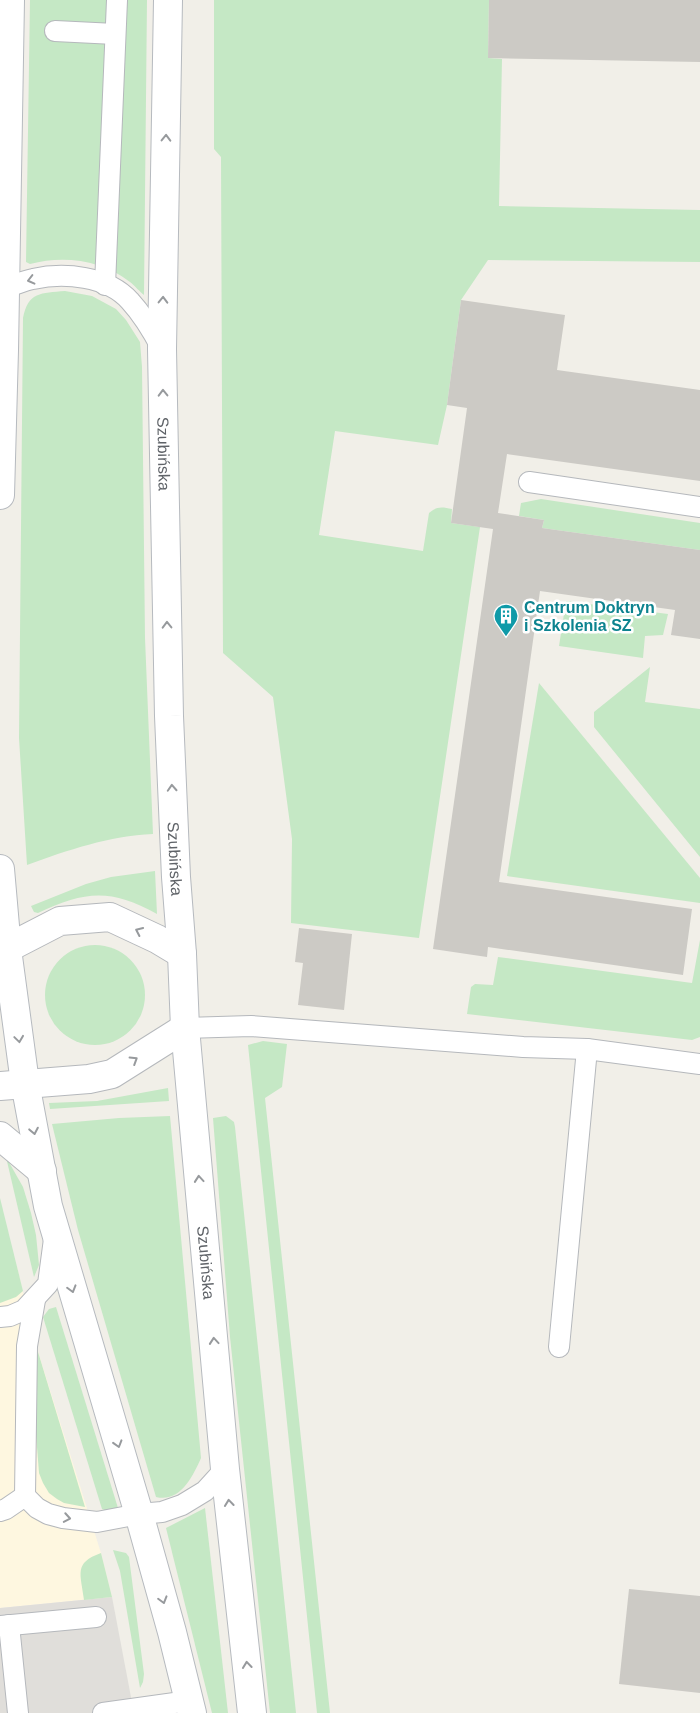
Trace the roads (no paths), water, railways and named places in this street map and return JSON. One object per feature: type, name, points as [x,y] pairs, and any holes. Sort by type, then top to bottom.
[{"type":"main road","points":[[0,495],[4,350],[2,288],[10,0]]},
{"type":"main road","name":"Szubińska","points":[[168,0],[162,349],[169,716],[176,877],[185,1028],[225,1470],[252,1713]]},
{"type":"main road","points":[[0,868],[3,950],[13,1084],[42,1171],[55,1232],[139,1514],[191,1707]]},
{"type":"main road","points":[[3,950],[60,922],[110,917],[157,939],[182,954]]},
{"type":"main road","points":[[13,1084],[89,1079],[112,1074],[185,1028]]},
{"type":"main road","points":[[0,1136],[42,1171]]},
{"type":"lane","points":[[105,285],[117,0]]},
{"type":"lane","points":[[55,31],[115,34]]},
{"type":"lane","points":[[2,288],[32,279],[58,275],[78,276],[112,287],[129,300],[147,322],[162,349]]},
{"type":"lane","points":[[529,482],[700,507]]},
{"type":"lane","points":[[185,1028],[251,1026],[523,1047],[587,1049],[700,1064]]},
{"type":"lane","points":[[559,1347],[587,1049]]},
{"type":"lane","points":[[0,1317],[10,1316],[24,1310],[48,1284],[55,1232]]},
{"type":"lane","points":[[35,1300],[27,1346],[25,1496],[37,1508],[63,1518],[97,1522],[139,1514],[162,1512],[182,1506],[205,1491],[225,1470]]},
{"type":"lane","points":[[0,1511],[25,1496]]},
{"type":"lane","points":[[18,1713],[5,1626],[96,1617]]},
{"type":"lane","points":[[103,1713],[191,1707]]},
{"type":"place","name":"Centrum Doktryn i Szkolenia SZ","points":[[506,637]]}]
